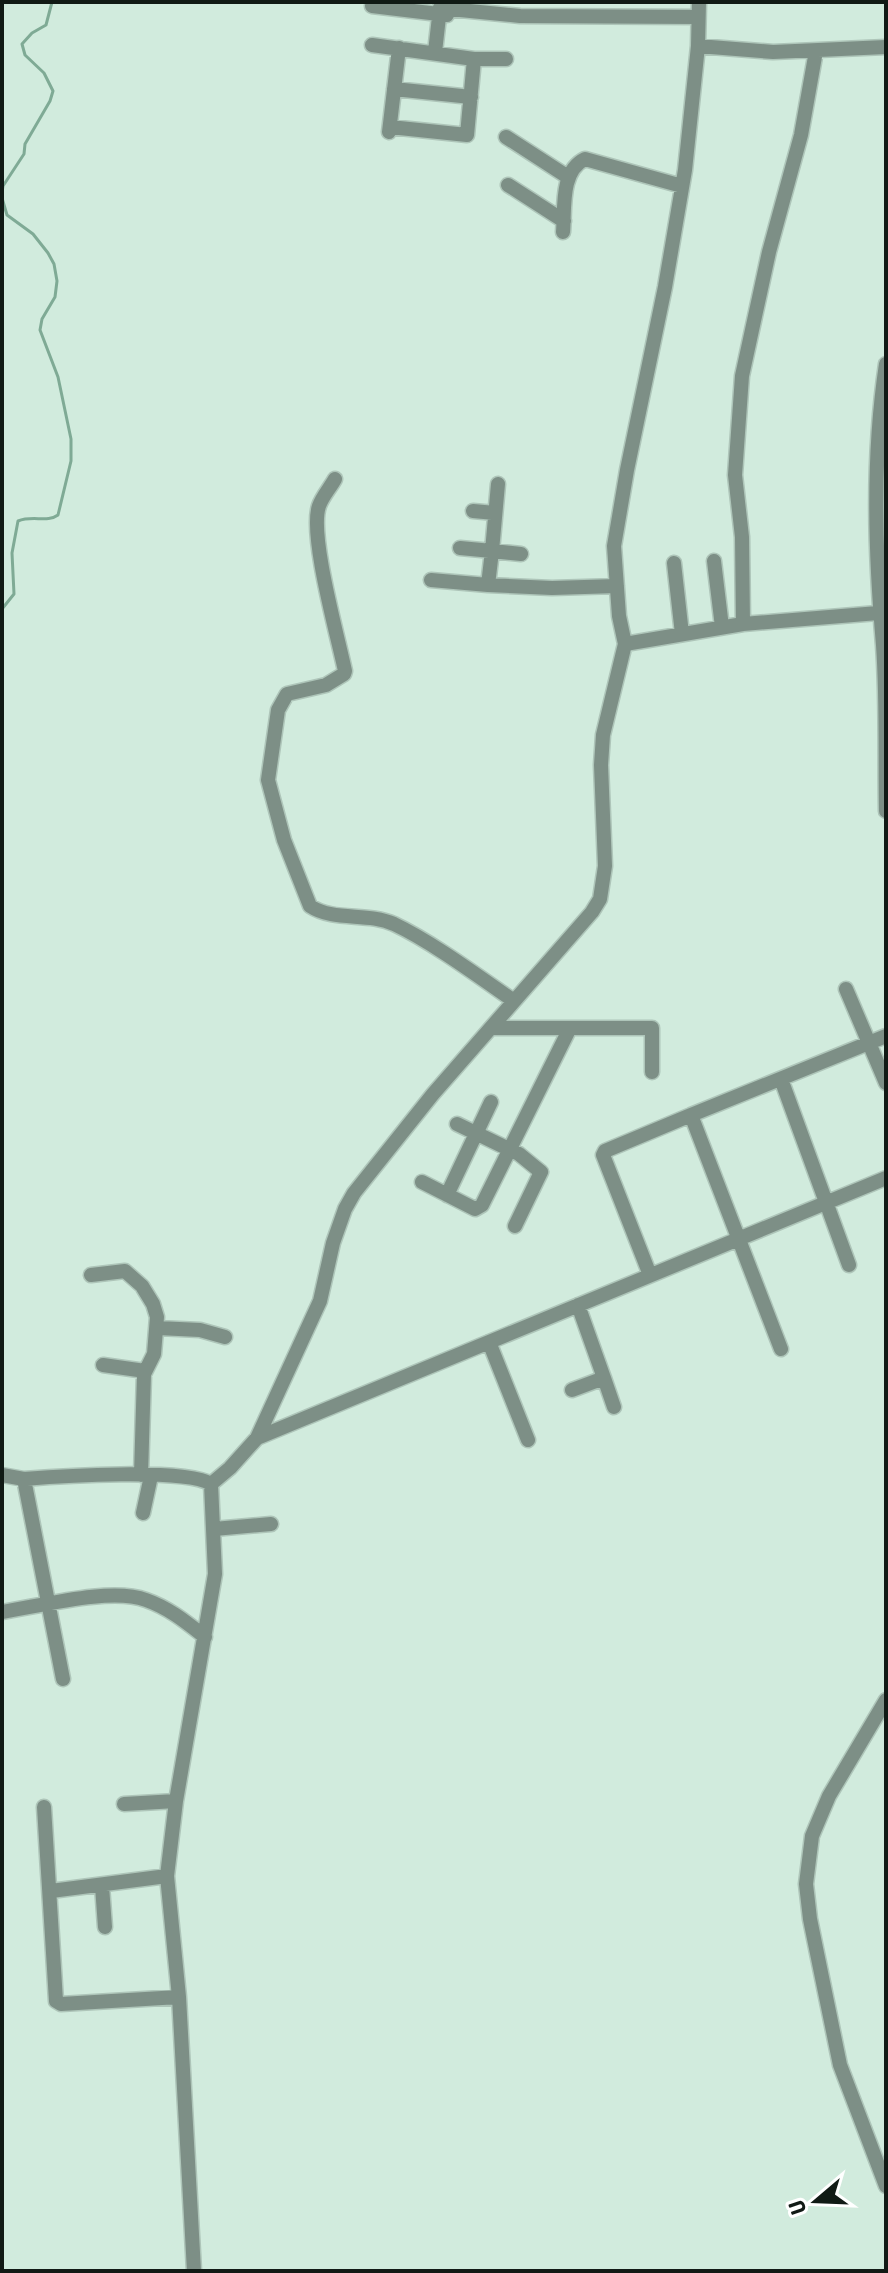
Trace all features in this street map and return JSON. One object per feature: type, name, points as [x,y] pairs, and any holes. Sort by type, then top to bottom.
[{"type":"street","points":[[372,6],[513,24]]},
{"type":"street","points":[[211,1484],[257,1438],[320,1301],[333,1243],[345,1209],[399,1134],[600,899],[605,866],[601,765],[603,735],[625,644],[614,546],[682,186],[698,46],[698,9],[520,16],[440,8],[435,52]]},
{"type":"street","points":[[372,45],[474,59],[506,59]]},
{"type":"street","points":[[698,46],[773,52],[886,47]]},
{"type":"street","points":[[399,48],[390,130],[467,135],[474,59]]},
{"type":"street","points":[[743,624],[742,537],[735,475],[742,376],[769,252],[801,135],[816,51]]},
{"type":"street","points":[[394,89],[471,97]]},
{"type":"street","points":[[506,137],[568,177]]},
{"type":"street","points":[[508,185],[563,226],[568,177],[578,162],[585,159],[682,186]]},
{"type":"street","points":[[886,364],[878,613],[884,646],[886,811]]},
{"type":"street","points":[[335,479],[319,506],[317,518],[321,566],[345,671],[326,685],[287,694],[278,710],[268,780],[284,840],[310,906],[326,914],[391,922],[514,1001]]},
{"type":"street","points":[[488,585],[498,484]]},
{"type":"street","points":[[473,511],[495,513]]},
{"type":"street","points":[[460,548],[521,554]]},
{"type":"street","points":[[714,561],[722,627]]},
{"type":"street","points":[[674,563],[682,634]]},
{"type":"street","points":[[431,580],[552,588],[617,586]]},
{"type":"street","points":[[625,644],[743,624],[878,613]]},
{"type":"street","points":[[846,989],[886,1083]]},
{"type":"street","points":[[492,1028],[570,1028],[652,1021],[652,1072]]},
{"type":"street","points":[[422,1182],[478,1208],[570,1028]]},
{"type":"street","points":[[650,1275],[603,1155],[605,1151],[886,1036]]},
{"type":"street","points":[[781,1079],[849,1265]]},
{"type":"street","points":[[447,1195],[491,1102]]},
{"type":"street","points":[[691,1115],[781,1349]]},
{"type":"street","points":[[457,1124],[510,1149],[531,1162],[542,1175],[515,1226]]},
{"type":"street","points":[[257,1438],[886,1178]]},
{"type":"street","points":[[91,1275],[128,1273],[142,1286],[153,1304],[158,1328],[154,1354],[145,1371],[146,1475],[143,1513]]},
{"type":"street","points":[[578,1305],[614,1407]]},
{"type":"street","points":[[158,1328],[200,1330],[225,1337]]},
{"type":"street","points":[[489,1342],[528,1440]]},
{"type":"street","points":[[103,1365],[145,1371]]},
{"type":"street","points":[[572,1390],[604,1378]]},
{"type":"street","points":[[2,1475],[24,1479],[146,1475],[203,1479],[211,1484]]},
{"type":"street","points":[[24,1479],[63,1679]]},
{"type":"street","points":[[194,2271],[179,1997],[167,1876],[176,1801],[215,1574],[211,1484]]},
{"type":"street","points":[[214,1529],[271,1524]]},
{"type":"street","points":[[2,1612],[109,1596],[136,1597],[172,1612],[205,1637]]},
{"type":"street","points":[[886,1700],[829,1796],[812,1836],[806,1884],[810,1919],[840,2065],[886,2186]]},
{"type":"street","points":[[124,1804],[176,1801]]},
{"type":"street","points":[[44,1807],[55,1998],[59,2003],[179,1997]]},
{"type":"street","points":[[51,1891],[167,1876]]},
{"type":"street","points":[[102,1886],[105,1927]]},
{"type":"waterway","points":[[2,192],[24,154],[25,144],[53,91],[44,73],[25,55],[22,44],[32,33],[46,25],[52,2]]},
{"type":"waterway","points":[[2,198],[7,215],[33,234],[54,264],[57,281],[55,297],[42,319],[40,330],[58,377],[71,439],[71,461],[58,515],[18,521],[12,553],[14,594],[2,609]]}]
